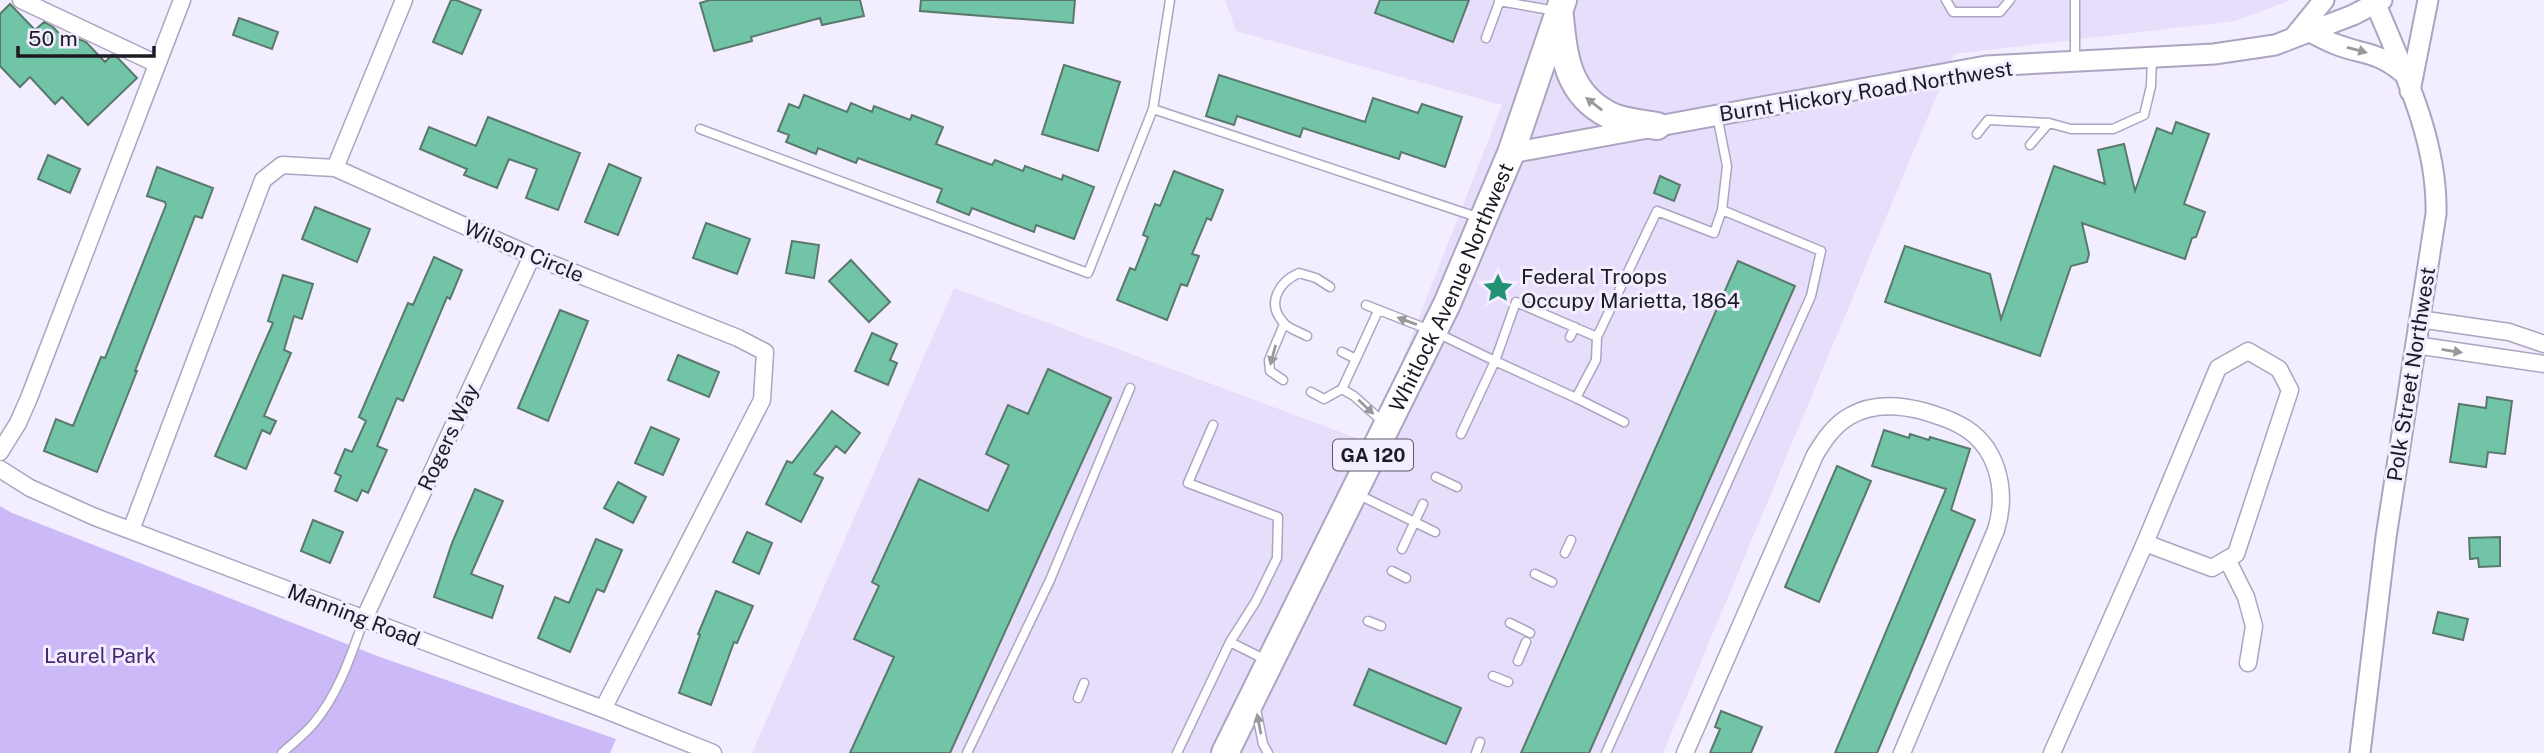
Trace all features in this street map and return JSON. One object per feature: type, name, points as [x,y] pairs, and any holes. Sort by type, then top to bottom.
[{"type":"highway","points":[[1561,6],[1563,48],[1570,77],[1588,101],[1611,116],[1657,126]]},
{"type":"highway","name":"Whitlock Avenue Northwest","points":[[1225,753],[1435,332],[1511,153],[1561,6]]},
{"type":"street","points":[[20,0],[158,64]]},
{"type":"street","points":[[2,443],[29,398],[182,0]]},
{"type":"street","points":[[334,168],[404,0]]},
{"type":"street","points":[[2324,0],[2301,35],[2365,51],[2388,61],[2402,72]]},
{"type":"street","points":[[2410,91],[2428,0]]},
{"type":"street","name":"Burnt Hickory Road Northwest","points":[[1511,153],[1986,66],[2214,54],[2275,45],[2377,1]]},
{"type":"street","name":"Polk Street Northwest","points":[[2360,753],[2386,537],[2436,214],[2437,187],[2431,157],[2410,91],[2377,1]]},
{"type":"street","name":"Wilson Circle","points":[[131,530],[263,180],[282,165],[334,168],[532,256],[738,338],[765,352],[762,400],[603,709]]},
{"type":"street","name":"Rogers Way","points":[[364,619],[532,256]]},
{"type":"street","points":[[2419,320],[2509,332],[2544,344]]},
{"type":"street","points":[[2415,345],[2544,363]]},
{"type":"street","points":[[2052,753],[2145,543],[2218,368],[2248,351],[2279,369],[2290,390],[2236,554],[2212,568],[2145,543]]},
{"type":"street","points":[[1685,753],[1815,455],[1840,422],[1863,410],[1889,406],[1919,410],[1949,419],[1971,432],[1990,453],[2001,484],[2002,499],[1996,530],[1902,753]]},
{"type":"street","name":"Manning Road","points":[[0,469],[30,488],[131,530],[713,753]]},
{"type":"street","points":[[2227,559],[2246,597],[2254,626],[2248,663]]},
{"type":"lane","points":[[700,129],[1088,273],[1153,110],[1170,0]]},
{"type":"lane","points":[[1486,38],[1500,0],[1561,6]]},
{"type":"lane","points":[[1946,0],[1953,12],[2000,12],[2010,0]]},
{"type":"lane","points":[[2075,0],[2075,61]]},
{"type":"lane","points":[[1978,134],[1988,120],[2049,123],[2071,129],[2113,129],[2144,116],[2151,86],[2152,57]]},
{"type":"lane","points":[[1153,110],[1483,219]]},
{"type":"lane","points":[[1576,398],[1596,360],[1597,337],[1657,211],[1714,233],[1722,210],[1727,166],[1717,115]]},
{"type":"lane","points":[[2030,145],[2049,123]]},
{"type":"lane","points":[[1606,753],[1811,296],[1821,251],[1722,210]]},
{"type":"lane","points":[[1307,336],[1284,324],[1274,309],[1275,299],[1285,280],[1299,273],[1316,278],[1330,287]]},
{"type":"lane","points":[[1461,434],[1495,361],[1516,302],[1544,319],[1597,337]]},
{"type":"lane","points":[[1366,305],[1435,332],[1522,373],[1551,381],[1576,398],[1624,422]]},
{"type":"lane","points":[[1311,392],[1324,398],[1342,389],[1378,311]]},
{"type":"lane","points":[[1283,380],[1270,371],[1269,360],[1284,324]]},
{"type":"lane","points":[[1570,337],[1574,327]]},
{"type":"lane","points":[[1342,352],[1356,359]]},
{"type":"lane","points":[[1522,373],[1526,363]]},
{"type":"lane","points":[[967,753],[1050,580],[1130,388]]},
{"type":"lane","points":[[1342,389],[1388,426]]},
{"type":"lane","points":[[1177,753],[1230,642],[1256,601],[1277,558],[1278,517],[1188,483],[1213,425]]},
{"type":"lane","points":[[1436,477],[1457,487]]},
{"type":"lane","points":[[1354,493],[1435,532]]},
{"type":"lane","points":[[1402,549],[1423,504]]},
{"type":"lane","points":[[1565,553],[1571,540]]},
{"type":"lane","points":[[1392,571],[1406,578]]},
{"type":"lane","points":[[1535,574],[1552,582]]},
{"type":"lane","points":[[282,753],[313,725],[327,707],[338,687],[364,619]]},
{"type":"lane","points":[[1368,621],[1381,626]]},
{"type":"lane","points":[[1510,623],[1530,633]]},
{"type":"lane","points":[[1230,642],[1269,662]]},
{"type":"lane","points":[[1518,661],[1525,642]]},
{"type":"lane","points":[[1493,676],[1508,682]]},
{"type":"lane","points":[[1078,698],[1084,683]]},
{"type":"lane","points":[[1253,695],[1263,744],[1268,753]]},
{"type":"lane","points":[[1476,753],[1480,742]]},
{"type":"shaded area","points":[[1225,0],[2291,0],[2235,21],[1954,54],[1663,753],[752,753],[954,288],[1370,443],[1502,105],[1236,31]]},
{"type":"green space","name":"Laurel Park","points":[[0,506],[380,657],[616,739],[610,753],[0,753]]},
{"type":"building","points":[[451,0],[481,10],[462,54],[433,42]]},
{"type":"building","points":[[710,0],[860,0],[864,16],[822,25],[820,18],[751,37],[752,41],[714,51],[700,3]]},
{"type":"building","points":[[921,0],[1075,0],[1073,23],[920,11]]},
{"type":"building","points":[[1380,0],[1469,0],[1453,42],[1375,13]]},
{"type":"building","points":[[10,4],[35,30],[44,22],[53,27],[71,46],[78,39],[86,42],[105,62],[112,55],[117,57],[137,78],[88,125],[62,97],[55,104],[30,77],[20,87],[0,66],[0,14]]},
{"type":"building","points":[[239,18],[278,32],[272,49],[233,35]]},
{"type":"building","points":[[1064,65],[1120,82],[1098,151],[1042,134]]},
{"type":"building","points":[[1219,75],[1365,122],[1373,98],[1418,113],[1422,104],[1462,117],[1445,167],[1401,152],[1399,159],[1303,128],[1300,137],[1237,116],[1234,125],[1206,116]]},
{"type":"building","points":[[804,95],[847,112],[851,103],[872,112],[874,106],[910,120],[912,115],[943,127],[936,144],[992,165],[995,160],[1023,171],[1025,166],[1062,180],[1063,175],[1094,187],[1074,239],[1036,225],[1034,232],[972,208],[969,215],[937,202],[942,189],[858,158],[856,163],[818,148],[816,154],[786,142],[789,135],[778,131],[789,104],[799,108]]},
{"type":"building","points":[[488,117],[580,153],[558,210],[526,198],[537,169],[509,159],[497,188],[464,175],[467,169],[420,149],[429,127],[476,146]]},
{"type":"building","points":[[2176,122],[2209,134],[2184,204],[2205,212],[2185,259],[2082,223],[2089,254],[2087,262],[2071,266],[2040,356],[1885,302],[1905,246],[1990,274],[2001,319],[2054,166],[2105,184],[2098,150],[2124,144],[2135,191],[2157,128],[2172,134]]},
{"type":"building","points":[[48,155],[80,169],[70,193],[38,179]]},
{"type":"building","points":[[609,164],[641,178],[618,235],[585,222]]},
{"type":"building","points":[[157,167],[213,188],[202,218],[195,216],[97,472],[44,451],[56,419],[73,426],[101,357],[105,358],[166,205],[165,202],[147,196]]},
{"type":"building","points":[[1174,171],[1223,190],[1211,220],[1207,218],[1192,254],[1199,256],[1187,286],[1181,284],[1167,320],[1117,300],[1130,268],[1135,270],[1148,237],[1143,235],[1155,204],[1160,206]]},
{"type":"building","points":[[1660,176],[1680,185],[1674,201],[1654,193]]},
{"type":"building","points":[[315,207],[370,229],[357,262],[302,239]]},
{"type":"building","points":[[706,223],[750,239],[737,274],[693,258]]},
{"type":"building","points":[[792,241],[819,245],[814,278],[786,273]]},
{"type":"building","points":[[434,257],[462,270],[450,299],[447,297],[403,401],[397,398],[377,446],[387,450],[368,493],[362,490],[357,501],[335,491],[341,476],[335,473],[345,449],[352,452],[366,421],[359,417],[408,303],[413,305]]},
{"type":"building","points":[[851,260],[890,302],[869,322],[829,281]]},
{"type":"building","points":[[1738,261],[1795,286],[1589,753],[1521,753]]},
{"type":"building","points":[[283,275],[313,284],[302,319],[294,316],[284,350],[291,353],[264,416],[276,421],[270,434],[262,430],[246,469],[215,456],[273,323],[268,321]]},
{"type":"building","points":[[560,310],[588,321],[548,421],[518,408]]},
{"type":"building","points":[[872,333],[897,344],[890,360],[897,363],[888,385],[855,371]]},
{"type":"building","points":[[678,355],[719,372],[709,397],[668,380]]},
{"type":"building","points":[[1048,369],[1111,398],[950,753],[850,753],[894,657],[854,639],[879,586],[872,582],[919,479],[988,511],[1009,465],[986,454],[1008,405],[1028,414]]},
{"type":"building","points":[[2487,397],[2512,401],[2505,454],[2488,452],[2486,467],[2450,462],[2459,404],[2486,408]]},
{"type":"building","points":[[832,411],[860,433],[845,453],[836,446],[814,474],[823,478],[801,522],[766,504],[787,461],[792,463]]},
{"type":"building","points":[[651,427],[679,439],[663,475],[635,463]]},
{"type":"building","points":[[1884,430],[1909,438],[1910,434],[1929,440],[1930,437],[1970,449],[1951,510],[1975,520],[1877,753],[1835,753],[1946,489],[1872,466]]},
{"type":"building","points":[[1837,466],[1871,481],[1819,602],[1785,587]]},
{"type":"building","points":[[618,482],[646,497],[633,523],[604,508]]},
{"type":"building","points":[[475,489],[503,501],[471,574],[503,586],[492,618],[434,597],[452,543]]},
{"type":"building","points":[[313,520],[343,532],[330,563],[301,551]]},
{"type":"building","points":[[747,532],[772,543],[759,574],[733,562]]},
{"type":"building","points":[[2500,537],[2500,566],[2479,567],[2478,558],[2470,559],[2469,538]]},
{"type":"building","points":[[596,539],[622,550],[604,592],[597,589],[570,652],[538,638],[555,597],[569,603]]},
{"type":"building","points":[[716,591],[753,606],[737,643],[734,642],[711,705],[679,693],[700,635],[698,634]]},
{"type":"building","points":[[2438,612],[2468,619],[2463,640],[2433,633]]},
{"type":"building","points":[[1369,669],[1461,708],[1446,744],[1354,705]]},
{"type":"building","points":[[1721,711],[1762,727],[1751,753],[1710,753],[1720,729],[1715,727]]},
{"type":"place","name":"Federal Troops Occupy Marietta, 1864","points":[[1498,288]]}]
